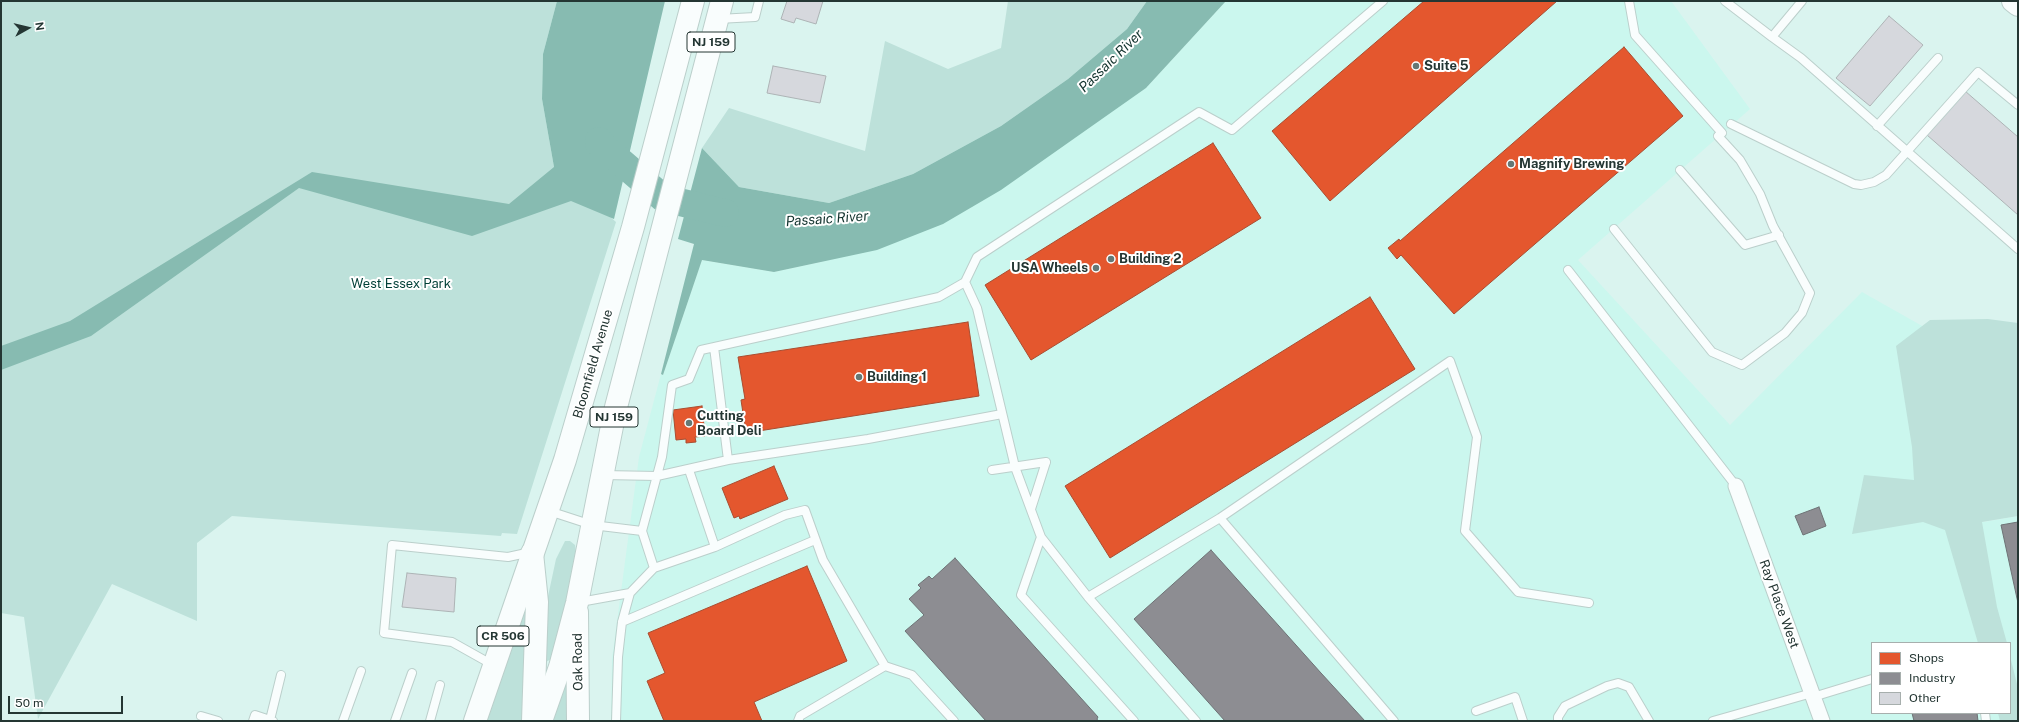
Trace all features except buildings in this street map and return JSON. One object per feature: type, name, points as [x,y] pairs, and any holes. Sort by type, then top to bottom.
[{"type":"main road","name":"Bloomfield Avenue","points":[[474,721],[565,460],[633,227],[672,75],[693,1]]},
{"type":"main road","points":[[2013,1],[2018,5]]},
{"type":"main road","name":"NJ 159","points":[[577,603],[601,475],[622,384],[719,10]]},
{"type":"main road","name":"NJ 159","points":[[532,552],[537,602],[533,721]]},
{"type":"main road","points":[[541,721],[560,667],[577,603]]},
{"type":"main road","name":"Oak Road","points":[[577,603],[578,721]]},
{"type":"street","name":"Ray Place West","points":[[1736,486],[1822,721]]},
{"type":"lane","points":[[719,10],[755,17],[759,1]]},
{"type":"lane","points":[[654,568],[642,531],[662,457],[672,385],[689,379],[701,350],[939,297],[965,282],[977,257],[1199,112],[1232,130],[1383,1]]},
{"type":"lane","points":[[1614,229],[1712,352],[1742,364],[1785,333],[1802,313],[1810,293],[1774,226],[1760,194],[1740,160],[1720,134],[1635,35],[1629,1]]},
{"type":"lane","points":[[1725,1],[1801,58],[2018,249]]},
{"type":"lane","points":[[1772,37],[1802,1]]},
{"type":"lane","points":[[1877,126],[1938,58]]},
{"type":"lane","points":[[1731,124],[1854,184],[1861,185],[1882,178],[1978,72],[2018,105]]},
{"type":"lane","points":[[1680,170],[1744,245],[1779,235]]},
{"type":"lane","points":[[1568,270],[1736,486]]},
{"type":"lane","points":[[965,282],[977,308],[1015,467],[1040,537],[1088,597],[1196,721]]},
{"type":"lane","points":[[714,347],[728,460]]},
{"type":"lane","points":[[1088,597],[1220,518],[1450,361],[1477,438],[1465,531],[1518,592],[1590,603]]},
{"type":"lane","points":[[601,475],[657,476],[728,460],[868,439],[1002,414]]},
{"type":"lane","points":[[992,470],[1046,462],[1031,509]]},
{"type":"lane","points":[[689,470],[716,547]]},
{"type":"lane","points":[[547,510],[592,525],[642,531]]},
{"type":"lane","points":[[616,721],[618,657],[622,622],[630,593],[654,568],[716,547],[785,515],[805,510],[822,560],[885,666],[912,674],[954,721]]},
{"type":"lane","points":[[1220,518],[1394,721]]},
{"type":"lane","points":[[1040,537],[1021,595],[1134,721]]},
{"type":"lane","points":[[622,622],[815,540]]},
{"type":"lane","points":[[493,665],[452,642],[384,633],[392,545],[508,557],[532,552]]},
{"type":"lane","points":[[577,603],[630,593]]},
{"type":"lane","points":[[798,721],[800,716],[885,666]]},
{"type":"lane","points":[[344,721],[361,671]]},
{"type":"lane","points":[[395,721],[412,673]]},
{"type":"lane","points":[[253,721],[255,715],[271,720],[281,675]]},
{"type":"lane","points":[[1713,721],[1871,679]]},
{"type":"lane","points":[[1558,721],[1558,717],[1565,706],[1607,686],[1618,683],[1630,687],[1649,721]]},
{"type":"lane","points":[[430,721],[440,685]]},
{"type":"lane","points":[[1476,711],[1515,697],[1523,721]]},
{"type":"lane","points":[[200,716],[218,721]]},
{"type":"shaded area","points":[[1226,1],[1671,1],[1750,109],[1578,260],[1730,425],[1862,292],[1924,327],[1961,526],[2018,516],[2018,721],[611,721],[612,659],[639,457],[661,374],[663,375],[702,260],[774,272],[821,262],[1146,88]]},
{"type":"green space","name":"West Essex Park","points":[[1,1],[557,1],[543,54],[542,99],[554,167],[616,222],[517,534],[502,533],[501,536],[232,516],[197,543],[197,621],[112,584],[38,719],[24,617],[1,613]]},
{"type":"green space","points":[[1008,1],[1147,1],[1127,29],[1068,79],[1001,126],[913,174],[829,203],[739,187],[702,148],[729,108],[865,151],[885,41],[948,69],[1001,48]]},
{"type":"green space","points":[[1988,319],[2018,323],[2018,516],[1982,522],[1997,607],[2007,642],[1978,642],[1945,530],[1923,522],[1852,534],[1864,475],[1914,480],[1912,447],[1896,346],[1930,320]]},
{"type":"green space","points":[[565,541],[570,541],[575,545],[576,552],[566,603],[551,659],[546,662],[547,601],[556,559]]},
{"type":"green space","points":[[527,603],[527,721],[485,721]]},
{"type":"green space","points":[[2011,660],[2018,688],[2018,721],[2000,721],[1998,714],[2011,714]]},
{"type":"green space","points":[[568,677],[569,721],[553,721]]},
{"type":"water","points":[[557,1],[665,1],[614,219],[571,201],[472,236],[299,188],[91,336],[1,370],[1,346],[70,321],[312,172],[509,204],[554,167],[542,99],[543,54]]},
{"type":"water","points":[[1147,1],[1226,1],[1146,88],[1001,190],[943,224],[877,250],[774,272],[702,260],[663,375],[661,374],[694,244],[678,239],[702,148],[739,187],[829,203],[913,174],[1001,126],[1068,79],[1127,29]]},
{"type":"waterway","name":"Passaic River","points":[[599,141],[599,143],[663,198],[725,213]]},
{"type":"place","name":"Suite 5","points":[[1416,66]]},
{"type":"place","name":"Magnify Brewing","points":[[1511,164]]},
{"type":"place","name":"Building 2","points":[[1111,259]]},
{"type":"place","name":"USA Wheels","points":[[1096,268]]},
{"type":"place","name":"Building 1","points":[[859,377]]},
{"type":"place","name":"Cutting Board Deli","points":[[689,423]]}]
